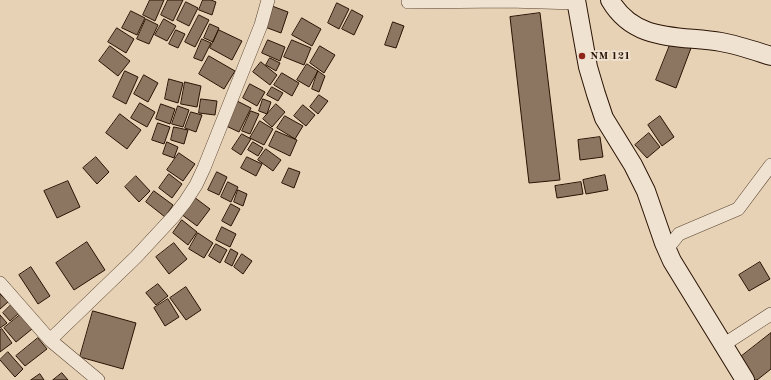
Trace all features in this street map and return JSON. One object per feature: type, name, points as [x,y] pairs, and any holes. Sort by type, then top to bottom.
[{"type":"street","points":[[50,340],[147,245],[174,216],[196,185],[261,25],[268,0]]},
{"type":"street","points":[[610,0],[617,12],[626,21],[651,33],[722,42],[771,56]]},
{"type":"street","points":[[408,2],[576,1],[579,25],[588,67],[604,118],[633,165],[646,191],[672,261],[745,380]]},
{"type":"street","points":[[667,249],[679,234],[738,209],[771,165]]},
{"type":"street","points":[[0,283],[50,340],[98,380]]},
{"type":"street","points":[[723,345],[771,314]]},
{"type":"building","points":[[150,0],[164,0],[155,21],[143,15]]},
{"type":"building","points":[[168,0],[183,0],[173,21],[161,15]]},
{"type":"building","points":[[203,0],[211,0],[216,2],[212,15],[199,10]]},
{"type":"building","points":[[186,2],[198,8],[189,26],[177,20]]},
{"type":"building","points":[[337,3],[349,9],[339,29],[328,23]]},
{"type":"building","points":[[272,6],[288,12],[281,33],[265,27]]},
{"type":"building","points":[[352,10],[363,16],[354,35],[342,29]]},
{"type":"building","points":[[131,11],[145,18],[137,35],[122,28]]},
{"type":"building","points":[[540,13],[560,180],[529,183],[510,17]]},
{"type":"building","points":[[199,15],[209,20],[195,47],[185,42]]},
{"type":"building","points":[[302,18],[321,29],[312,46],[292,35]]},
{"type":"building","points":[[146,19],[158,25],[149,44],[137,39]]},
{"type":"building","points":[[164,19],[176,26],[167,41],[155,35]]},
{"type":"building","points":[[393,22],[404,26],[396,48],[385,45]]},
{"type":"building","points":[[210,24],[219,28],[213,42],[204,38]]},
{"type":"building","points":[[117,28],[134,39],[126,53],[108,42]]},
{"type":"building","points":[[176,30],[185,34],[178,48],[169,44]]},
{"type":"building","points":[[219,30],[242,41],[232,60],[210,48]]},
{"type":"building","points":[[202,39],[211,43],[202,61],[194,58]]},
{"type":"building","points":[[268,40],[285,47],[280,61],[262,53]]},
{"type":"building","points":[[292,40],[311,48],[304,65],[284,57]]},
{"type":"building","points":[[672,40],[691,48],[676,88],[656,80]]},
{"type":"building","points":[[110,46],[130,61],[118,76],[99,61]]},
{"type":"building","points":[[320,46],[335,55],[324,73],[310,63]]},
{"type":"building","points":[[209,56],[235,71],[224,89],[199,74]]},
{"type":"building","points":[[270,58],[280,63],[276,71],[266,65]]},
{"type":"building","points":[[261,62],[277,75],[270,85],[253,72]]},
{"type":"building","points":[[307,64],[318,71],[309,87],[297,80]]},
{"type":"building","points":[[125,71],[138,77],[126,104],[113,97]]},
{"type":"building","points":[[318,71],[325,76],[319,92],[312,89]]},
{"type":"building","points":[[282,73],[299,83],[292,96],[274,85]]},
{"type":"building","points":[[144,75],[158,83],[148,102],[134,94]]},
{"type":"building","points":[[169,79],[183,83],[178,103],[165,99]]},
{"type":"building","points":[[185,82],[201,86],[197,107],[181,104]]},
{"type":"building","points":[[250,84],[265,92],[257,106],[243,98]]},
{"type":"building","points":[[272,87],[283,93],[278,101],[267,95]]},
{"type":"building","points":[[319,95],[328,101],[318,114],[310,107]]},
{"type":"building","points":[[201,99],[217,101],[215,115],[199,113]]},
{"type":"building","points":[[233,99],[251,108],[239,132],[222,124]]},
{"type":"building","points":[[263,99],[271,102],[267,114],[259,111]]},
{"type":"building","points":[[140,103],[155,112],[147,127],[131,118]]},
{"type":"building","points":[[161,104],[175,109],[170,124],[156,119]]},
{"type":"building","points":[[276,104],[285,112],[272,127],[263,119]]},
{"type":"building","points":[[303,105],[315,115],[306,126],[294,116]]},
{"type":"building","points":[[178,106],[189,110],[183,127],[172,124]]},
{"type":"building","points":[[251,111],[259,114],[250,134],[242,131]]},
{"type":"building","points":[[191,112],[202,115],[196,132],[185,128]]},
{"type":"building","points":[[120,114],[141,130],[127,149],[106,133]]},
{"type":"building","points":[[285,116],[303,126],[295,139],[277,128]]},
{"type":"building","points":[[660,116],[674,137],[662,146],[648,125]]},
{"type":"building","points":[[260,121],[273,129],[264,145],[250,138]]},
{"type":"building","points":[[158,123],[170,127],[164,144],[152,140]]},
{"type":"building","points":[[174,127],[188,130],[184,144],[171,140]]},
{"type":"building","points":[[276,131],[297,140],[290,156],[269,146]]},
{"type":"building","points":[[649,133],[660,147],[647,158],[635,145]]},
{"type":"building","points":[[242,134],[251,139],[241,155],[232,149]]},
{"type":"building","points":[[600,137],[603,157],[580,160],[578,140]]},
{"type":"building","points":[[167,142],[178,147],[174,158],[163,154]]},
{"type":"building","points":[[253,142],[263,148],[258,156],[248,150]]},
{"type":"building","points":[[266,149],[281,160],[273,171],[258,160]]},
{"type":"building","points":[[179,153],[195,164],[183,181],[167,170]]},
{"type":"building","points":[[96,157],[109,172],[97,184],[83,168]]},
{"type":"building","points":[[247,157],[262,164],[256,176],[241,168]]},
{"type":"building","points":[[289,168],[300,172],[294,188],[282,183]]},
{"type":"building","points":[[217,172],[227,177],[219,195],[208,190]]},
{"type":"building","points":[[169,174],[182,184],[172,198],[159,188]]},
{"type":"building","points":[[605,175],[608,190],[586,194],[583,180]]},
{"type":"building","points":[[136,176],[150,191],[139,202],[125,187]]},
{"type":"building","points":[[68,181],[80,207],[57,218],[44,191]]},
{"type":"building","points":[[228,182],[238,187],[231,202],[221,197]]},
{"type":"building","points":[[581,182],[583,194],[557,198],[555,186]]},
{"type":"building","points":[[238,190],[247,194],[243,206],[234,202]]},
{"type":"building","points":[[154,191],[173,205],[165,217],[146,202]]},
{"type":"building","points":[[194,197],[210,209],[197,226],[181,214]]},
{"type":"building","points":[[231,204],[240,209],[231,226],[222,221]]},
{"type":"building","points":[[182,220],[197,232],[188,245],[173,233]]},
{"type":"building","points":[[222,227],[236,234],[230,247],[216,240]]},
{"type":"building","points":[[198,233],[213,243],[204,258],[189,249]]},
{"type":"building","points":[[87,242],[105,270],[74,290],[56,263]]},
{"type":"building","points":[[174,243],[187,259],[169,274],[156,257]]},
{"type":"building","points":[[216,244],[227,250],[220,263],[209,256]]},
{"type":"building","points":[[231,249],[238,253],[232,266],[225,262]]},
{"type":"building","points":[[242,254],[252,261],[243,274],[234,267]]},
{"type":"building","points":[[760,262],[770,279],[749,291],[739,275]]},
{"type":"building","points":[[31,267],[50,296],[38,304],[19,275]]},
{"type":"building","points":[[158,284],[168,296],[156,305],[146,293]]},
{"type":"building","points":[[186,287],[201,310],[186,320],[170,298]]},
{"type":"building","points":[[0,294],[8,302],[0,309]]},
{"type":"building","points":[[168,299],[179,317],[165,326],[154,308]]},
{"type":"building","points":[[11,305],[19,313],[10,321],[3,313]]},
{"type":"building","points":[[93,311],[136,323],[123,369],[80,357]]},
{"type":"building","points":[[0,315],[7,323],[0,328]]},
{"type":"building","points":[[20,315],[32,329],[16,342],[4,328]]},
{"type":"building","points":[[2,329],[12,343],[0,352],[0,330]]},
{"type":"building","points":[[771,333],[771,369],[757,380],[754,380],[738,359]]},
{"type":"building","points":[[38,338],[47,349],[25,366],[16,356]]},
{"type":"building","points":[[8,352],[23,369],[15,377],[0,360]]},
{"type":"building","points":[[62,373],[68,380],[53,380]]},
{"type":"building","points":[[40,374],[44,380],[31,380]]},
{"type":"place","name":"NM 121","points":[[582,56]]}]
